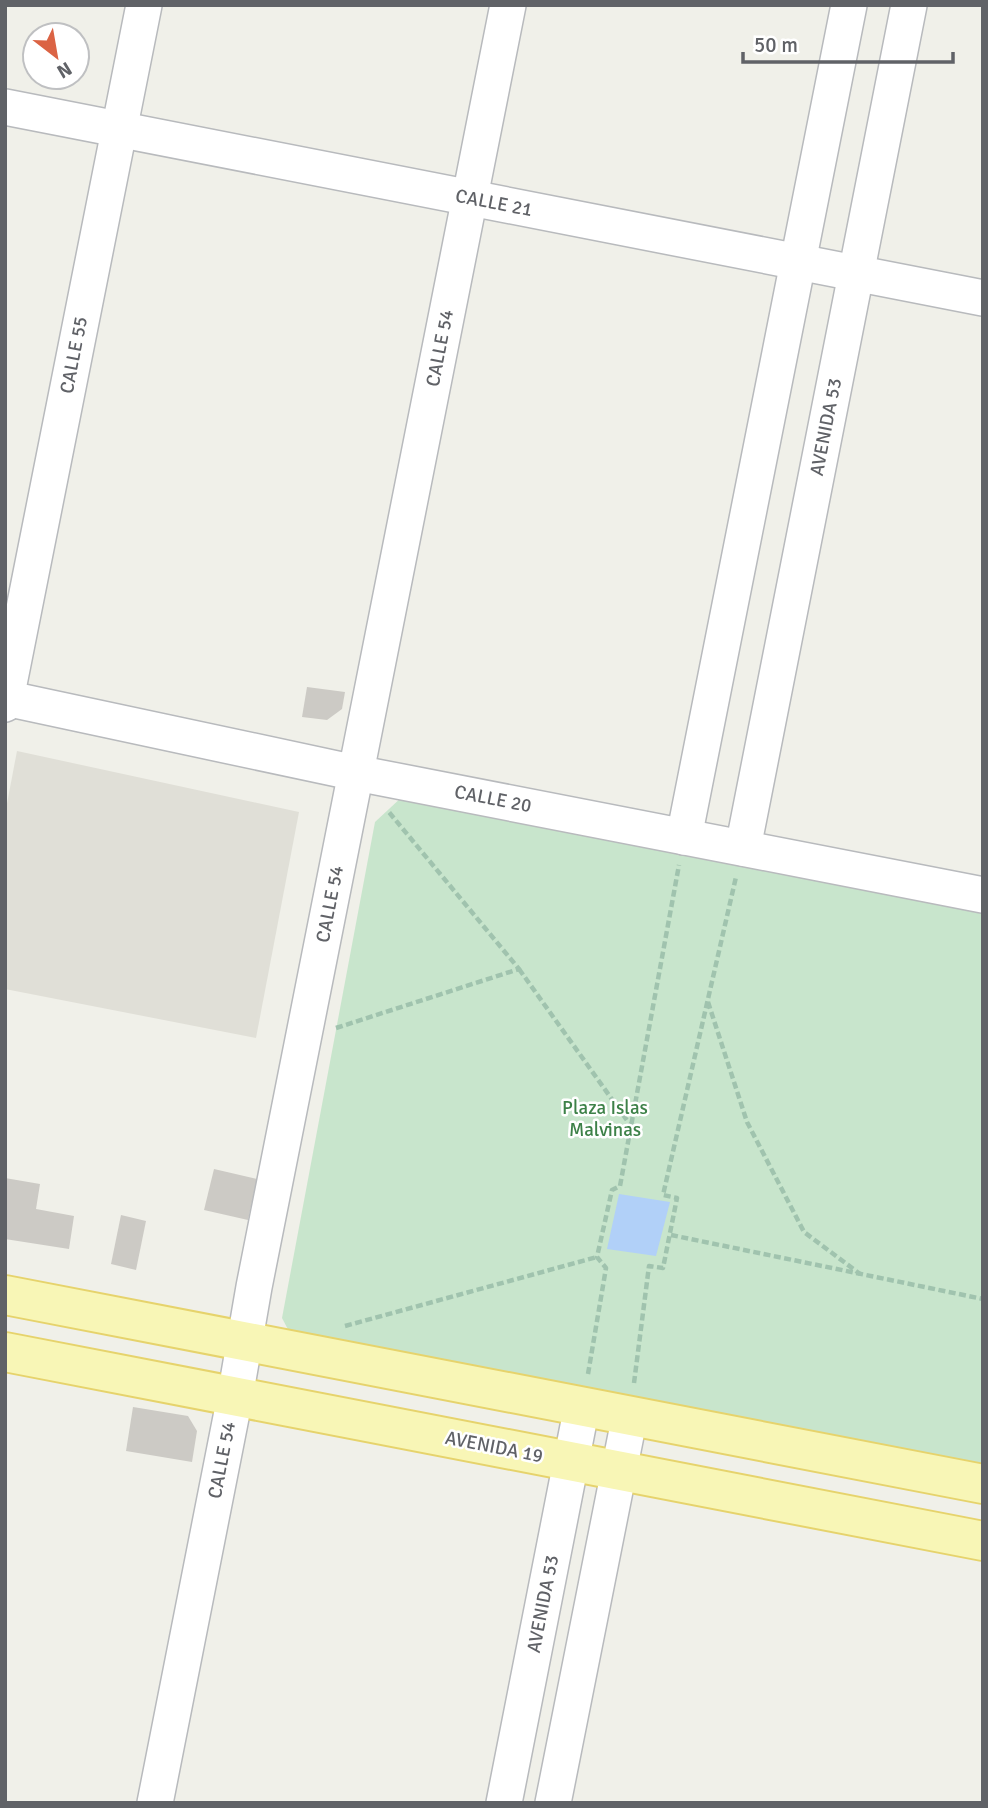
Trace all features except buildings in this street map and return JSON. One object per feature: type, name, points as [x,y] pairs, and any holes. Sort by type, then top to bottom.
[{"type":"main road","points":[[5,1295],[983,1483]]},
{"type":"main road","name":"AVENIDA 19","points":[[5,1352],[983,1541]]},
{"type":"street","name":"CALLE 55","points":[[6,700],[144,5]]},
{"type":"street","name":"CALLE 54","points":[[155,1803],[303,1038],[508,5]]},
{"type":"street","points":[[684,837],[849,5]]},
{"type":"street","name":"AVENIDA 53","points":[[743,848],[909,5]]},
{"type":"street","name":"CALLE 21","points":[[5,107],[983,298]]},
{"type":"street","name":"CALLE 20","points":[[6,700],[356,773],[983,895]]},
{"type":"street","name":"AVENIDA 53","points":[[504,1803],[582,1406]]},
{"type":"street","points":[[553,1803],[629,1415]]},
{"type":"path","points":[[356,773],[519,969],[631,1126]]},
{"type":"path","points":[[582,1406],[606,1269],[597,1257],[612,1190],[621,1186],[684,837]]},
{"type":"path","points":[[629,1415],[649,1266],[663,1268],[677,1198],[663,1195],[743,848]]},
{"type":"path","points":[[303,1038],[519,969]]},
{"type":"path","points":[[707,1001],[747,1122],[804,1231],[860,1275]]},
{"type":"path","points":[[671,1234],[983,1299]]},
{"type":"path","points":[[335,1328],[597,1257]]},
{"type":"shaded area","points":[[17,751],[299,812],[256,1038],[5,989],[5,814]]},
{"type":"green space","name":"Plaza Islas Malvinas","points":[[403,796],[983,914],[983,1474],[293,1339],[282,1318],[375,822]]},
{"type":"water","points":[[619,1194],[670,1202],[656,1256],[607,1249]]}]
